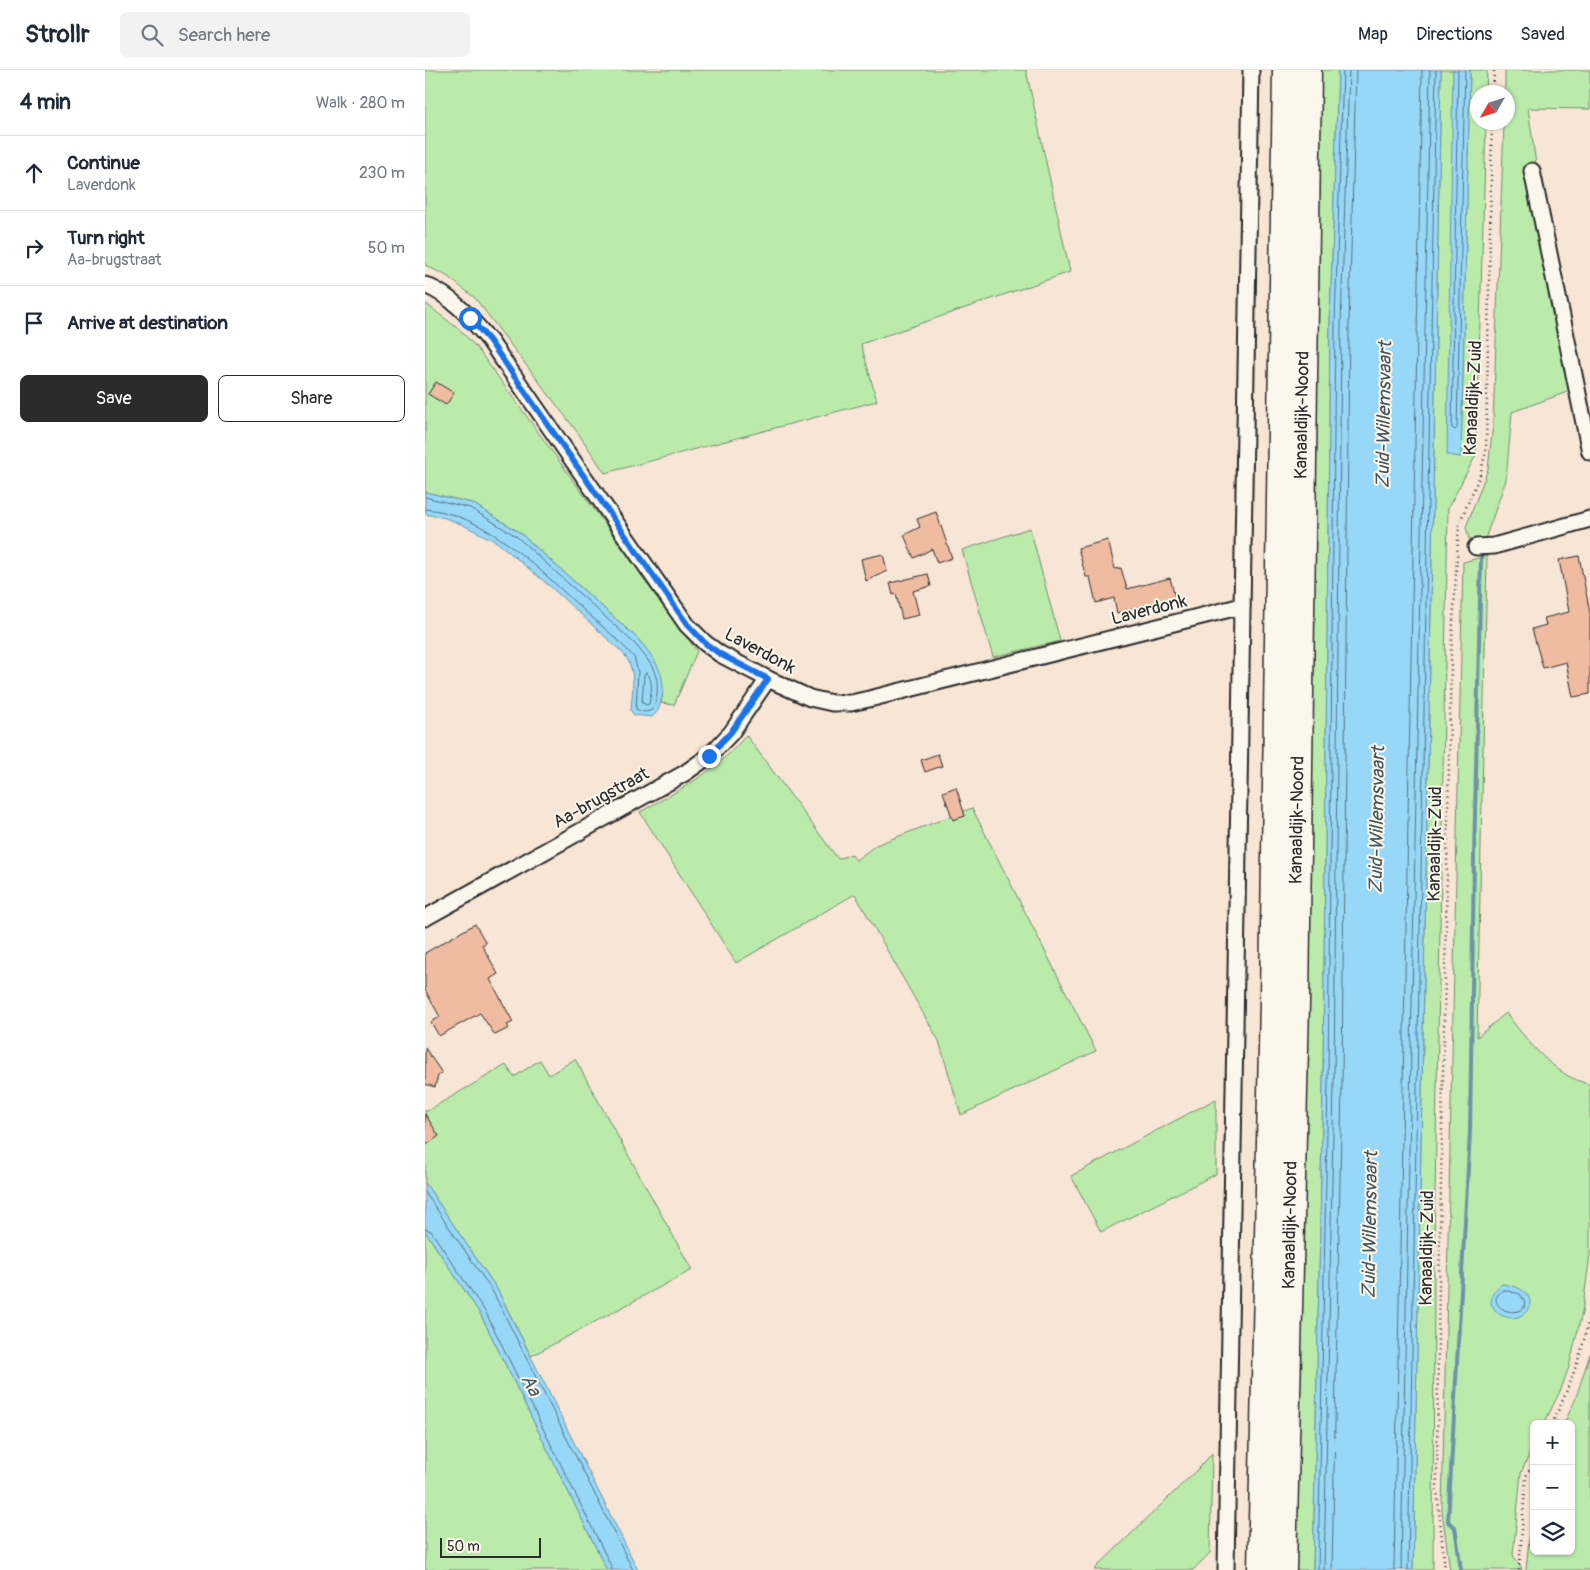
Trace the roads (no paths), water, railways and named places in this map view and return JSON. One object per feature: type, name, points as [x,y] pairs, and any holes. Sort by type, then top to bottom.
[{"type":"highway","name":"Kanaaldijk-Noord","points":[[1262,1570],[1274,1000],[1287,70]]},
{"type":"highway","name":"Kanaaldijk-Noord","points":[[1282,1570],[1295,1012],[1307,70]]},
{"type":"street","points":[[1226,1570],[1251,70]]},
{"type":"street","points":[[1532,171],[1590,452]]},
{"type":"street","name":"Laverdonk","points":[[425,285],[450,300],[470,318],[489,340],[687,624],[705,643],[720,654],[810,698],[832,703],[851,703],[1241,606]]},
{"type":"street","points":[[1475,547],[1494,546],[1590,519]]},
{"type":"street","name":"Aa-brugstraat","points":[[425,918],[685,773],[709,756],[731,732],[768,679]]},
{"type":"water","name":"Zuid-Willemsvaart","points":[[1338,70],[1441,70],[1413,1570],[1313,1570],[1323,1082],[1330,323]]},
{"type":"water","points":[[1453,70],[1470,70],[1461,457],[1447,455]]},
{"type":"water","points":[[425,492],[472,503],[519,532],[637,638],[653,658],[662,680],[661,700],[659,708],[654,715],[652,717],[634,715],[631,711],[632,673],[627,659],[622,652],[552,588],[497,542],[461,524],[425,514]]},
{"type":"water","name":"Aa","points":[[425,1183],[497,1289],[638,1570],[607,1570],[481,1315],[425,1231]]},
{"type":"water","points":[[1502,1284],[1517,1288],[1526,1294],[1530,1301],[1529,1308],[1524,1314],[1516,1317],[1507,1317],[1495,1310],[1491,1304],[1492,1295]]},
{"type":"waterway","points":[[1461,1570],[1455,1527],[1448,1522],[1470,1132],[1481,558]]}]
